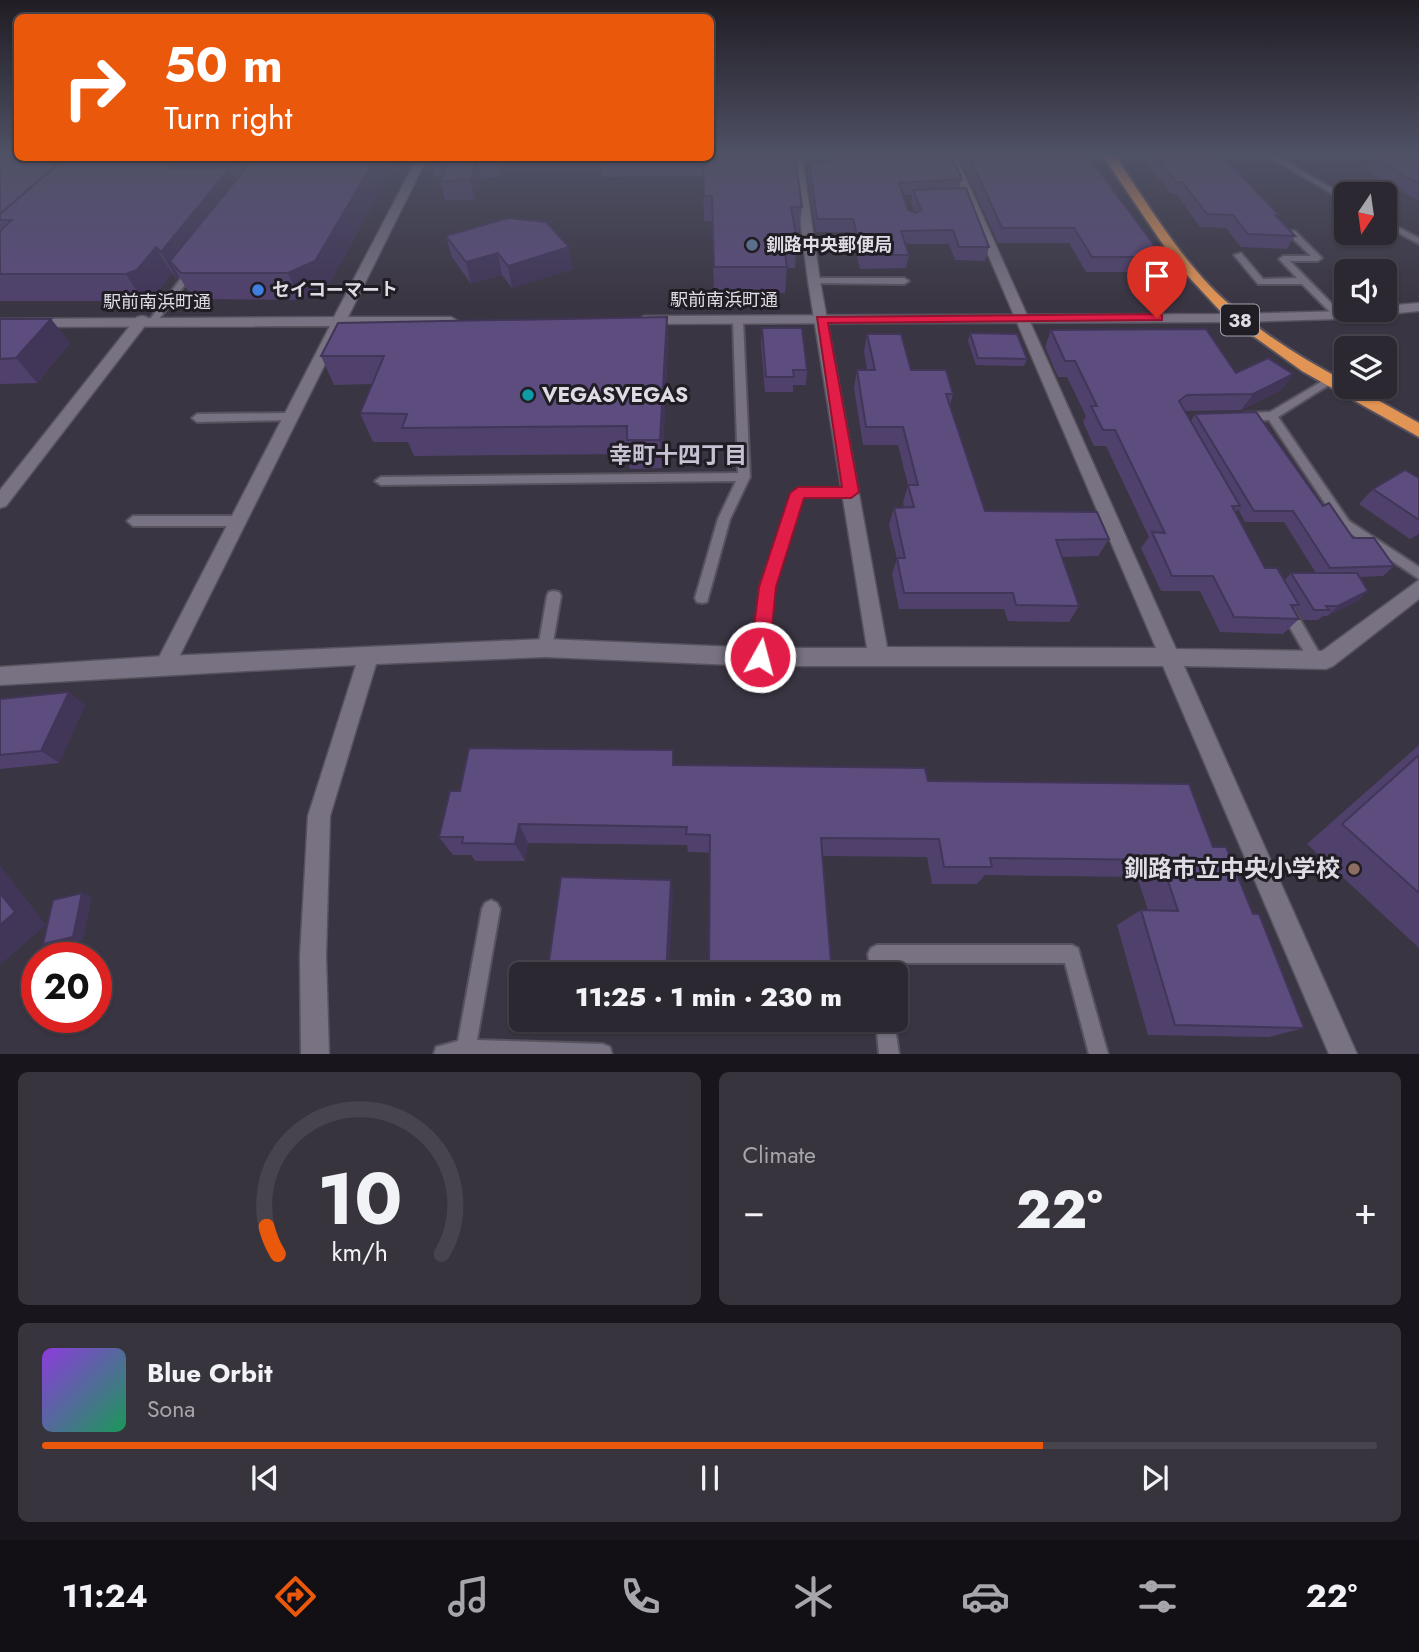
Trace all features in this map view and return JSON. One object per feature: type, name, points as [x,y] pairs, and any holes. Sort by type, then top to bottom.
[{"type":"highway","name":"38","points":[[1143,205],[1185,265],[1206,290],[1238,318],[1273,345],[1419,431]]},
{"type":"street","points":[[165,664],[398,205]]},
{"type":"street","points":[[804,205],[814,281],[878,655]]},
{"type":"street","points":[[966,205],[1021,318],[1343,1054]]},
{"type":"street","name":"駅前南浜町通","points":[[1397,309],[1419,307]]},
{"type":"street","name":"駅前南浜町通","points":[[626,320],[1238,318],[1334,315]]},
{"type":"street","points":[[0,502],[148,321]]},
{"type":"street","name":"駅前南浜町通","points":[[0,323],[472,321]]},
{"type":"street","points":[[0,676],[165,664],[545,648],[760,657],[878,655],[1326,660],[1419,588]]},
{"type":"street","points":[[315,1054],[313,956],[319,816],[369,655]]},
{"type":"lane","points":[[1397,229],[1419,242]]},
{"type":"lane","points":[[1292,233],[1318,258],[1283,259],[1334,311]]},
{"type":"lane","points":[[1238,254],[1261,282],[1305,281]]},
{"type":"lane","points":[[148,321],[198,262]]},
{"type":"lane","points":[[814,281],[904,281]]},
{"type":"lane","points":[[702,598],[724,519],[744,477],[737,320]]},
{"type":"lane","points":[[1231,417],[1272,416],[1331,379]]},
{"type":"lane","points":[[1272,416],[1345,524],[1419,575]]},
{"type":"lane","points":[[197,418],[290,417]]},
{"type":"lane","points":[[381,481],[744,477]]},
{"type":"lane","points":[[760,657],[768,587],[798,493],[851,492]]},
{"type":"lane","points":[[134,521],[238,521]]},
{"type":"lane","points":[[545,648],[554,596]]},
{"type":"lane","points":[[1281,599],[1316,660]]},
{"type":"lane","points":[[466,1049],[491,909]]},
{"type":"lane","points":[[878,962],[877,954],[1072,954],[1099,1054]]},
{"type":"lane","points":[[886,1032],[889,1054]]},
{"type":"lane","points":[[443,1054],[466,1049],[603,1054]]},
{"type":"building","points":[[0,205],[10,205],[0,214]]},
{"type":"building","points":[[10,205],[199,205],[161,252],[156,247],[137,270],[126,274],[0,274],[0,231],[12,220],[0,220],[0,214]]},
{"type":"building","points":[[216,205],[348,205],[315,261],[288,273],[181,273],[170,261]]},
{"type":"building","points":[[712,205],[802,205],[791,207],[797,241],[783,241],[787,267],[714,267]]},
{"type":"building","points":[[815,205],[906,205],[908,210],[916,213],[921,210],[919,205],[973,205],[989,247],[959,247],[953,230],[901,231],[909,255],[862,255],[853,219],[817,219]]},
{"type":"building","points":[[992,205],[1125,205],[1163,257],[1092,257],[1074,228],[1002,228]]},
{"type":"building","points":[[1200,205],[1270,205],[1279,215],[1275,215],[1295,236],[1248,234],[1233,215],[1207,214]]},
{"type":"building","points":[[508,218],[546,222],[569,247],[508,266],[498,253],[466,262],[446,236]]},
{"type":"building","name":"VEGASVEGAS","points":[[667,317],[660,440],[627,440],[627,426],[402,428],[407,414],[360,413],[384,356],[321,356],[338,323]]},
{"type":"building","points":[[0,319],[51,319],[16,358],[0,359]]},
{"type":"building","points":[[762,328],[802,328],[807,370],[793,370],[794,377],[766,377]]},
{"type":"building","points":[[1206,329],[1236,373],[1268,358],[1293,374],[1253,394],[1187,395],[1179,401],[1240,506],[1232,506],[1265,568],[1277,568],[1299,605],[1291,605],[1299,619],[1234,617],[1213,576],[1172,576],[1152,532],[1165,533],[1115,430],[1103,430],[1091,406],[1097,406],[1075,361],[1065,361],[1051,330]]},
{"type":"building","points":[[970,333],[1017,334],[1027,359],[978,358]]},
{"type":"building","points":[[867,334],[901,334],[911,370],[946,370],[953,394],[946,394],[985,511],[1097,512],[1109,539],[1056,540],[1079,606],[1016,605],[1013,593],[904,593],[897,558],[905,558],[894,508],[914,507],[908,485],[918,485],[903,427],[866,427],[857,370],[875,370]]},
{"type":"building","points":[[1256,412],[1323,506],[1329,503],[1353,538],[1374,538],[1394,566],[1330,568],[1293,511],[1254,511],[1195,414]]},
{"type":"building","points":[[1405,470],[1419,478],[1419,520],[1373,489]]},
{"type":"building","points":[[1291,573],[1357,573],[1368,591],[1338,606],[1326,606],[1329,610],[1314,610]]},
{"type":"building","points":[[69,692],[41,751],[0,755],[0,699]]},
{"type":"building","points":[[469,748],[673,750],[673,765],[925,768],[928,781],[1189,784],[1213,847],[1226,847],[1253,914],[1259,914],[1304,1028],[1175,1025],[1141,910],[1178,911],[1161,860],[990,858],[992,867],[944,867],[939,839],[821,838],[831,962],[709,962],[710,835],[686,834],[687,827],[519,824],[515,844],[462,843],[463,837],[439,837],[450,791],[460,791]]},
{"type":"building","points":[[1419,755],[1419,893],[1342,824]]},
{"type":"building","points":[[561,877],[671,880],[667,962],[549,962]]},
{"type":"building","points":[[0,893],[15,912],[0,925]]},
{"type":"building","points":[[82,893],[73,937],[43,942],[53,900]]},
{"type":"place","name":"釧路中央郵便局","points":[[752,245]]},
{"type":"place","name":"セイコーマート","points":[[258,290]]},
{"type":"place","name":"VEGASVEGAS","points":[[528,395]]},
{"type":"place","name":"釧路市立中央小学校","points":[[1354,869]]},
{"type":"district","name":"幸町十四丁目","points":[[678,455]]},
{"type":"route","points":[[760,657],[768,587],[798,493],[851,492],[821,319],[1157,318]]}]
